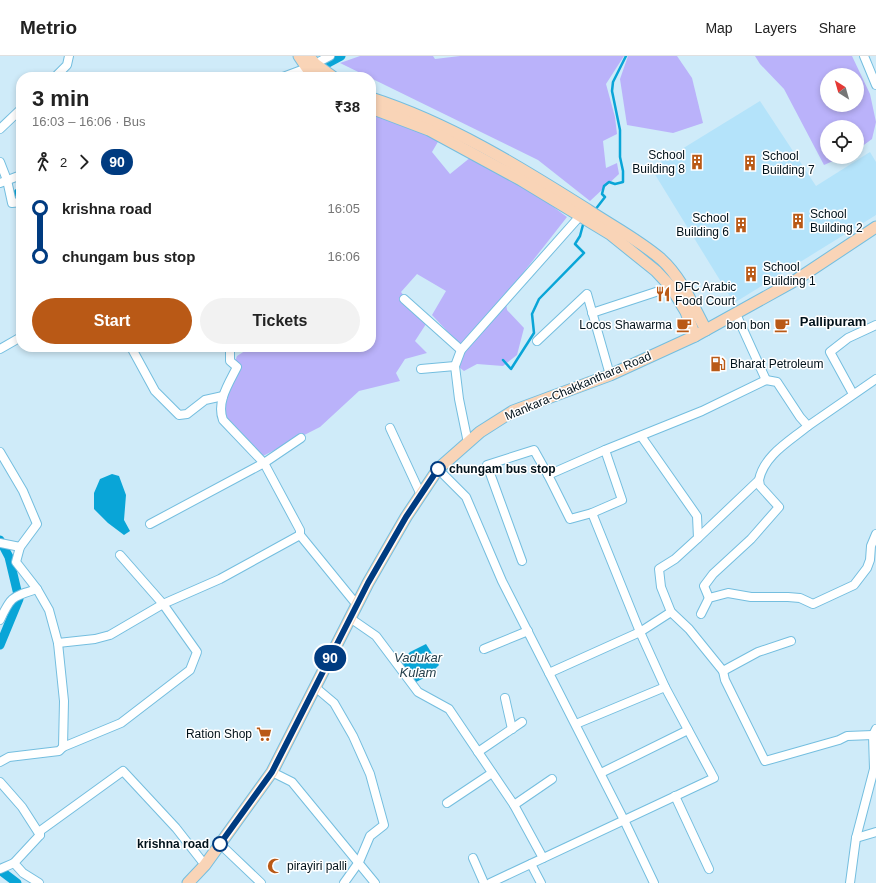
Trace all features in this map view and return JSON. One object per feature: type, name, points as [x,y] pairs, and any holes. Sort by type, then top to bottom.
[{"type":"main road","points":[[298,56],[325,72]]},
{"type":"main road","points":[[310,63],[316,72]]},
{"type":"main road","points":[[376,100],[395,106],[457,133],[553,188],[661,259],[680,282],[706,330]]},
{"type":"main road","points":[[376,110],[429,130],[521,180],[610,234],[656,271],[671,287],[686,312],[695,336]]},
{"type":"main road","name":"Mankara-Chakkanthara Road","points":[[188,883],[206,865],[272,772],[368,583],[438,469],[480,432],[513,411],[610,375],[695,336],[796,280],[876,227]]},
{"type":"street","points":[[60,72],[67,65],[69,56]]},
{"type":"street","points":[[293,72],[310,63],[330,56]]},
{"type":"street","points":[[864,56],[876,85]]},
{"type":"street","points":[[0,129],[16,114]]},
{"type":"street","points":[[0,162],[4,182],[12,203],[16,203]]},
{"type":"street","points":[[4,182],[16,177]]},
{"type":"street","points":[[468,443],[458,399],[455,366],[461,350],[580,216]]},
{"type":"street","points":[[592,313],[671,287]]},
{"type":"street","points":[[537,341],[587,294],[610,375]]},
{"type":"street","points":[[404,299],[461,350]]},
{"type":"street","points":[[736,314],[766,380]]},
{"type":"street","points":[[852,394],[830,352],[848,338],[876,325]]},
{"type":"street","points":[[0,349],[16,340]]},
{"type":"street","points":[[134,352],[155,392],[179,415],[187,414],[205,400],[223,396]]},
{"type":"street","points":[[230,352],[230,360],[237,367],[223,396],[220,412],[223,420],[264,463],[300,530],[300,535],[357,605]]},
{"type":"street","points":[[421,369],[455,366]]},
{"type":"street","points":[[709,598],[704,586],[713,574],[751,539],[779,507],[760,486],[759,480],[761,470],[775,453],[808,426],[852,394],[876,379]]},
{"type":"street","points":[[548,475],[605,450],[702,411],[766,380],[777,382],[800,417],[808,426]]},
{"type":"street","points":[[390,428],[421,495]]},
{"type":"street","points":[[641,436],[696,516],[698,538]]},
{"type":"street","points":[[150,524],[264,463],[301,438]]},
{"type":"street","points":[[522,561],[487,465],[534,450],[570,519],[592,513],[622,500],[605,450]]},
{"type":"street","points":[[0,452],[23,491],[37,524],[20,547],[16,562],[37,589],[49,610],[58,643],[64,701],[63,747]]},
{"type":"street","points":[[438,469],[466,497],[502,580],[601,773],[654,883]]},
{"type":"street","points":[[759,480],[675,559],[659,569],[661,587],[671,612],[689,629],[723,671],[725,680],[765,761],[839,740],[847,736],[875,732],[875,768],[856,838],[850,883]]},
{"type":"street","points":[[490,883],[714,778],[665,687],[640,632],[592,513]]},
{"type":"street","points":[[701,614],[709,598],[728,593],[751,597],[800,598],[813,604],[854,585],[867,568],[870,560],[870,546],[876,534]]},
{"type":"street","points":[[58,643],[95,639],[110,635],[163,604],[220,579],[300,535]]},
{"type":"street","points":[[0,543],[20,547]]},
{"type":"street","points":[[0,762],[9,757],[59,751],[63,747],[121,723],[190,670],[197,652],[163,604],[120,555]]},
{"type":"street","points":[[0,620],[11,599],[37,589]]},
{"type":"street","points":[[549,673],[640,632],[671,612]]},
{"type":"street","points":[[350,618],[376,636],[418,692],[449,709],[514,805],[544,858]]},
{"type":"street","points":[[484,649],[528,631]]},
{"type":"street","points":[[723,671],[758,652],[791,642]]},
{"type":"street","points":[[576,724],[665,687]]},
{"type":"street","points":[[315,688],[334,703],[353,736],[370,774],[384,825],[370,836],[359,862],[344,883]]},
{"type":"street","points":[[505,698],[512,729]]},
{"type":"street","points":[[478,752],[522,722]]},
{"type":"street","points":[[601,773],[688,730]]},
{"type":"street","points":[[0,869],[14,863],[40,835],[40,831],[124,770],[176,828],[206,865]]},
{"type":"street","points":[[272,772],[292,782],[375,883]]},
{"type":"street","points":[[447,803],[492,773]]},
{"type":"street","points":[[514,805],[552,779]]},
{"type":"street","points":[[0,782],[22,807],[40,835]]},
{"type":"street","points":[[675,796],[709,869]]},
{"type":"street","points":[[856,838],[876,832]]},
{"type":"street","points":[[220,844],[261,883]]},
{"type":"street","points":[[474,858],[484,883]]},
{"type":"street","points":[[14,863],[23,873],[39,883]]},
{"type":"street","points":[[531,864],[541,883]]},
{"type":"shaded area","points":[[360,56],[433,56],[435,59],[460,56],[624,56],[606,84],[615,117],[617,134],[603,141],[606,168],[617,163],[619,174],[590,201],[538,160],[376,81],[376,72],[358,72],[340,63]]},
{"type":"shaded area","points":[[628,56],[677,56],[692,78],[703,123],[673,133],[627,125],[620,79]]},
{"type":"shaded area","points":[[755,56],[852,56],[858,68],[820,68],[820,112],[864,112],[864,81],[870,94],[876,122],[872,139],[864,145],[864,120],[820,120],[820,157],[784,89],[760,64]]},
{"type":"shaded area","points":[[760,101],[816,186],[851,164],[864,164],[864,156],[870,152],[876,162],[876,215],[734,303],[651,168]]},
{"type":"shaded area","points":[[376,115],[400,122],[439,140],[432,152],[450,174],[471,157],[525,186],[567,217],[505,296],[507,310],[524,328],[517,355],[503,366],[477,364],[464,371],[455,364],[463,348],[432,315],[446,291],[417,274],[401,292],[426,324],[415,341],[427,353],[405,359],[396,373],[400,381],[359,391],[320,427],[263,456],[226,418],[224,392],[237,356],[243,352],[376,352]]},
{"type":"water","points":[[112,474],[119,476],[126,495],[124,520],[130,531],[124,535],[108,523],[94,509],[94,493],[100,479]]},
{"type":"water","name":"Vadukar Kulam","points":[[426,644],[439,665],[428,676],[412,684],[400,663],[410,652]]},
{"type":"waterway","points":[[328,63],[341,56]]},
{"type":"waterway","points":[[595,210],[605,197],[602,194],[604,186],[609,182],[615,184],[623,182],[623,171],[620,157],[620,130],[612,91],[613,82],[626,56]]},
{"type":"waterway","points":[[503,360],[511,369],[534,333],[532,314],[539,299],[584,253],[575,244],[580,236],[584,221]]},
{"type":"waterway","points":[[0,540],[9,557],[19,599],[0,645]]},
{"type":"waterway","points":[[0,870],[17,883]]},
{"type":"bus line","name":"90","points":[[220,844],[272,772],[368,583],[406,517],[438,469]]},
{"type":"place","name":"School Building 8","points":[[697,162]]},
{"type":"place","name":"School Building 7","points":[[750,163]]},
{"type":"place","name":"School Building 2","points":[[798,221]]},
{"type":"place","name":"School Building 6","points":[[741,225]]},
{"type":"place","name":"School Building 1","points":[[751,274]]},
{"type":"place","name":"DFC Arabic Food Court","points":[[663,294]]},
{"type":"place","name":"Locos Shawarma","points":[[684,325]]},
{"type":"place","name":"bon bon","points":[[782,325]]},
{"type":"place","name":"Bharat Petroleum","points":[[718,364]]},
{"type":"place","name":"chungam bus stop","points":[[438,469]]},
{"type":"place","name":"Ration Shop","points":[[264,734]]},
{"type":"place","name":"krishna road","points":[[220,844]]},
{"type":"place","name":"pirayiri palli","points":[[275,866]]},
{"type":"district","name":"Pallipuram","points":[[833,321]]}]
